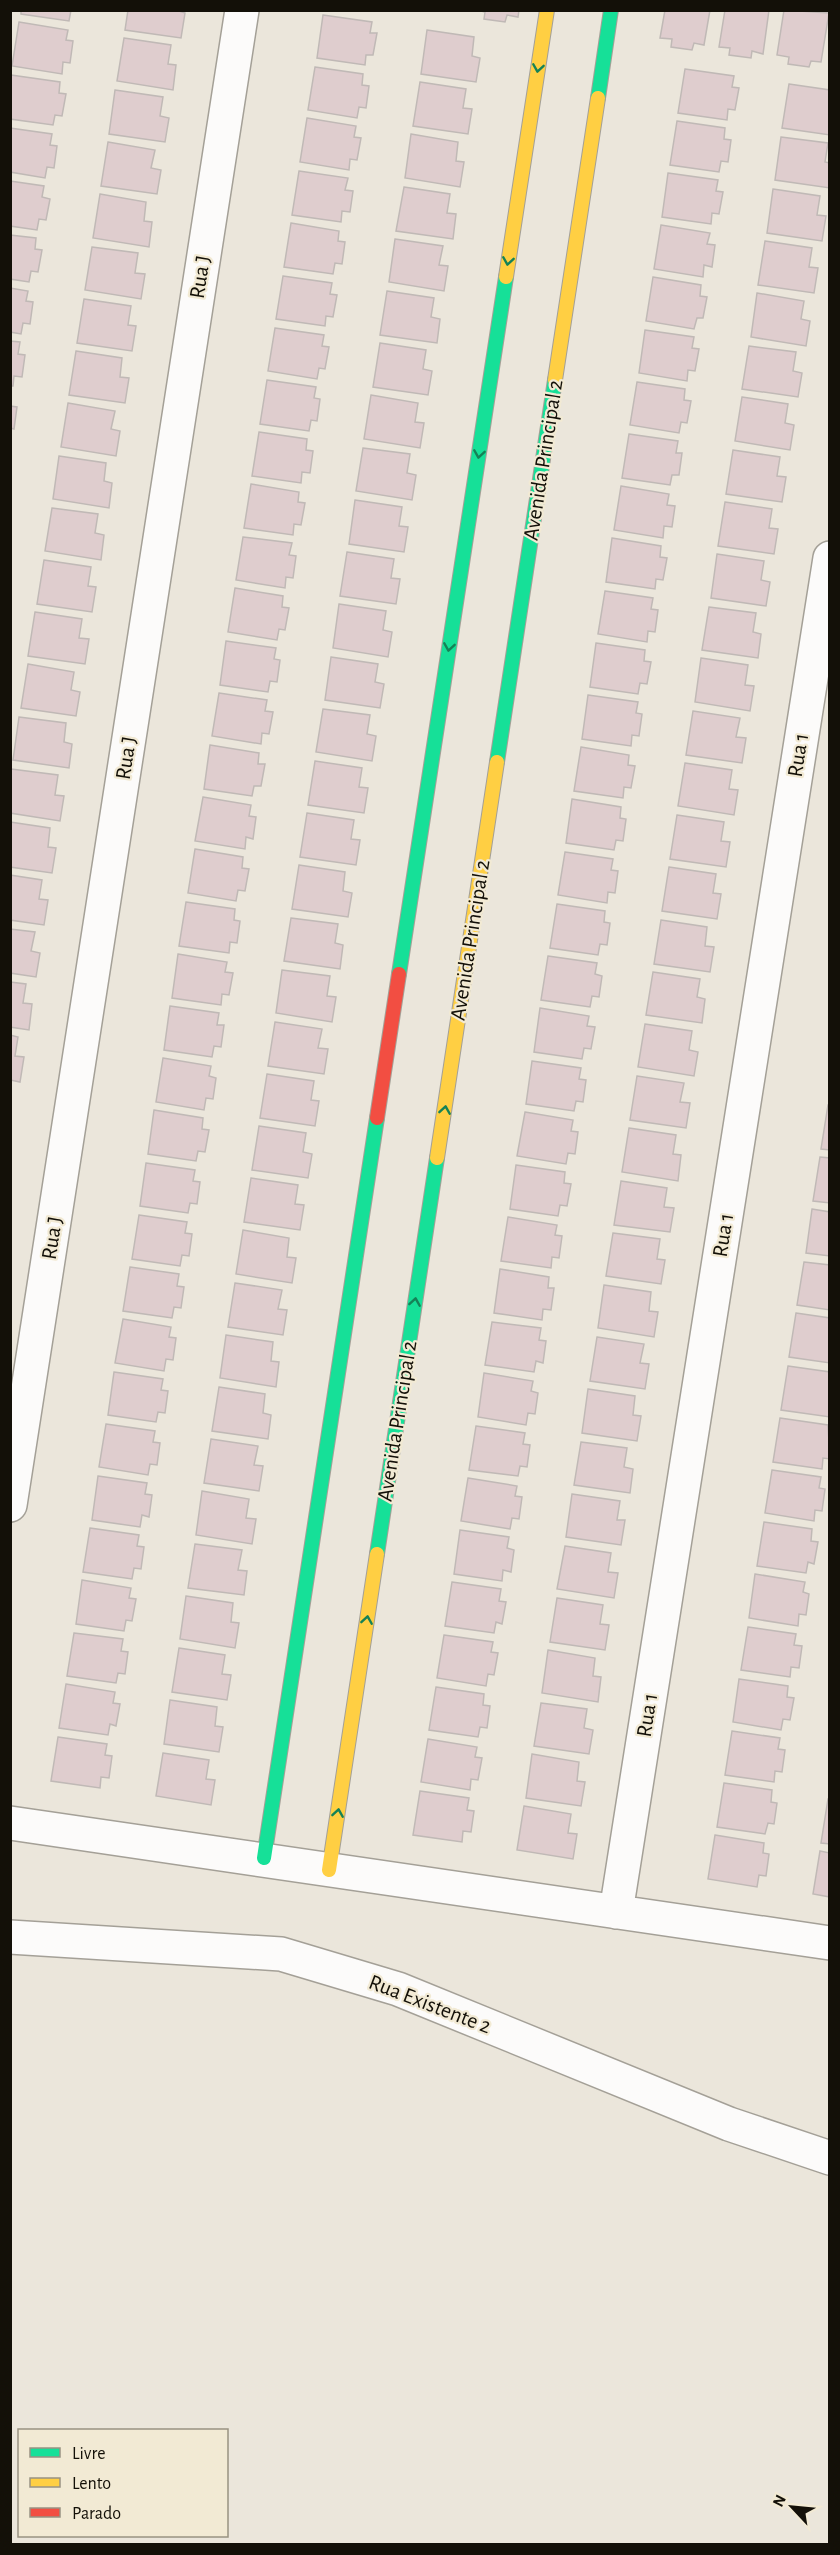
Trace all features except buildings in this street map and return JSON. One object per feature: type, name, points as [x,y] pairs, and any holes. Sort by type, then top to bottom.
[{"type":"street","name":"Rua J","points":[[10,1505],[242,10]]},
{"type":"street","points":[[264,1858],[547,10]]},
{"type":"street","name":"Avenida Principal 2","points":[[329,1870],[611,10]]},
{"type":"street","name":"Rua 1","points":[[616,1912],[830,558]]},
{"type":"street","points":[[10,1823],[264,1858],[329,1870],[830,1943]]},
{"type":"street","name":"Rua Existente 2","points":[[10,1937],[281,1954],[398,1989],[729,2124],[830,2158]]},
{"type":"traffic: fast","points":[[598,98],[611,10]]},
{"type":"traffic: fast","points":[[399,974],[506,277]]},
{"type":"traffic: fast","points":[[497,762],[555,380]]},
{"type":"traffic: fast","points":[[264,1858],[377,1118]]},
{"type":"traffic: fast","points":[[377,1554],[437,1158]]},
{"type":"traffic: slow","points":[[506,277],[547,10]]},
{"type":"traffic: slow","points":[[555,380],[598,98]]},
{"type":"traffic: slow","points":[[437,1158],[497,762]]},
{"type":"traffic: slow","points":[[329,1870],[377,1554]]},
{"type":"traffic: jam","points":[[377,1118],[399,974]]}]
